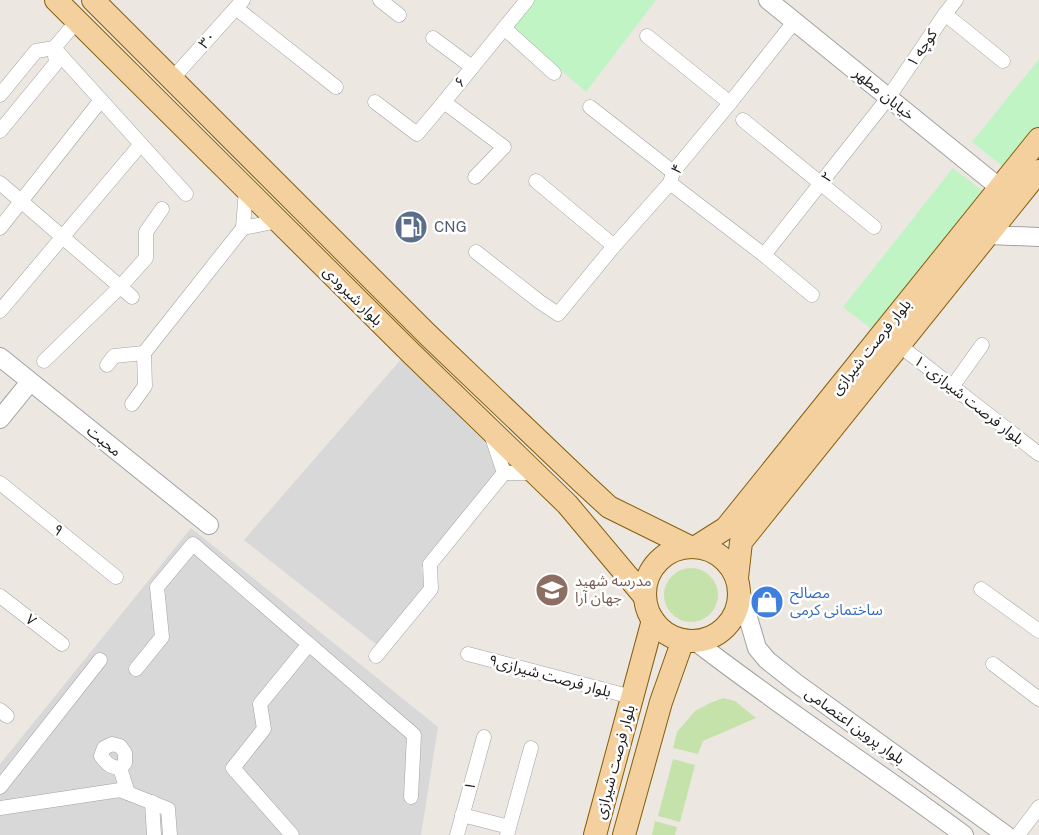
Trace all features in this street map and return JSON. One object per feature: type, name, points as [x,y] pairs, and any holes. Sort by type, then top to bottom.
[{"type":"main road","name":"بلوار شیرودی","points":[[56,0],[567,504],[645,597]]},
{"type":"main road","name":"بلوار شیرودی","points":[[93,0],[427,334],[609,507],[693,547]]},
{"type":"main road","name":"بلوار فرصت شیرازی","points":[[693,547],[726,528],[1039,139]]},
{"type":"main road","name":"بلوار فرصت شیرازی","points":[[738,584],[741,542],[1039,171]]},
{"type":"main road","points":[[693,547],[713,552],[732,567],[738,584],[739,605],[733,618],[724,630],[711,638],[689,641],[666,633],[653,620],[647,609],[645,597],[648,579],[657,563],[677,549],[693,547]]},
{"type":"main road","name":"بلوار فرصت شیرازی","points":[[595,835],[653,620]]},
{"type":"main road","name":"بلوار فرصت شیرازی","points":[[624,835],[669,680],[689,641]]},
{"type":"main road","points":[[639,674],[647,669],[656,669],[664,673],[669,680]]},
{"type":"street","points":[[380,0],[399,15]]},
{"type":"street","name":"خیابان مطهر","points":[[768,0],[1000,188]]},
{"type":"street","name":"کوچه ۱","points":[[888,98],[956,0]]},
{"type":"street","name":"۶","points":[[475,177],[504,147],[444,102],[525,1]]},
{"type":"street","points":[[239,4],[336,87]]},
{"type":"street","name":"۳۰","points":[[172,79],[239,4]]},
{"type":"street","points":[[945,14],[1003,61]]},
{"type":"street","points":[[0,94],[36,51],[54,48],[77,21]]},
{"type":"street","name":"۴","points":[[476,252],[558,314],[672,177],[794,22]]},
{"type":"street","points":[[504,28],[554,73]]},
{"type":"street","points":[[647,36],[730,103]]},
{"type":"street","points":[[433,38],[472,67]]},
{"type":"street","points":[[54,48],[186,194]]},
{"type":"street","points":[[0,131],[56,63],[54,48]]},
{"type":"street","name":"۲","points":[[764,255],[888,98]]},
{"type":"street","points":[[0,228],[101,100]]},
{"type":"street","points":[[375,102],[417,134],[444,102]]},
{"type":"street","points":[[590,107],[812,295]]},
{"type":"street","points":[[742,120],[874,227]]},
{"type":"street","points":[[0,311],[141,144]]},
{"type":"street","points":[[536,180],[614,246]]},
{"type":"street","points":[[0,183],[132,297]]},
{"type":"street","points":[[132,404],[145,386],[144,352],[243,228],[246,189]]},
{"type":"street","points":[[44,362],[146,258],[146,232],[162,209]]},
{"type":"street","points":[[243,228],[278,220]]},
{"type":"street","points":[[989,235],[1039,237]]},
{"type":"street","name":"بلوار فرصت شیرازی۱۰","points":[[899,345],[1039,454]]},
{"type":"street","points":[[952,387],[982,345]]},
{"type":"street","points":[[107,365],[114,356],[144,352]]},
{"type":"street","name":"محبت","points":[[0,357],[208,525]]},
{"type":"street","points":[[0,419],[30,382]]},
{"type":"street","points":[[490,429],[504,473]]},
{"type":"street","points":[[504,473],[535,473]]},
{"type":"street","points":[[376,656],[431,589],[430,564],[504,473]]},
{"type":"street","name":"۹","points":[[0,483],[116,577]]},
{"type":"street","points":[[136,669],[162,637],[157,587],[193,544],[414,735],[411,797]]},
{"type":"street","name":"بلوار پروین اعتصامی","points":[[738,584],[756,648],[767,660],[1006,835]]},
{"type":"street","points":[[981,589],[1039,631]]},
{"type":"street","name":"۷","points":[[0,596],[62,644]]},
{"type":"street","name":"بلوار پروین اعتصامی","points":[[689,641],[794,713],[946,829],[964,835]]},
{"type":"street","points":[[292,835],[234,768],[264,729],[260,704],[309,644]]},
{"type":"street","name":"۹بلوار فرصت شیرازی","points":[[468,654],[632,697]]},
{"type":"street","points":[[743,678],[743,672],[750,662],[761,658],[767,660]]},
{"type":"street","points":[[0,787],[100,660]]},
{"type":"street","points":[[993,664],[1039,699]]},
{"type":"street","name":"۱","points":[[457,835],[484,737]]},
{"type":"street","points":[[462,815],[508,831],[531,748]]},
{"type":"street","points":[[120,768],[128,793]]},
{"type":"street","points":[[0,808],[120,790],[168,809],[170,835]]},
{"type":"street","points":[[152,802],[154,835]]},
{"type":"street","points":[[1018,835],[1039,807]]},
{"type":"shaded area","points":[[403,357],[485,433],[498,473],[421,568],[426,586],[377,645],[244,540]]},
{"type":"shaded area","points":[[191,528],[438,727],[421,835],[0,835],[0,764]]},
{"type":"green space","points":[[535,0],[656,0],[586,92],[513,28]]},
{"type":"green space","points":[[1039,59],[1039,129],[1006,169],[972,142]]},
{"type":"green space","points":[[953,168],[984,192],[874,331],[843,307]]},
{"type":"green space","points":[[691,568],[701,570],[710,576],[716,585],[718,595],[716,605],[710,614],[701,620],[691,622],[681,620],[672,614],[666,605],[664,595],[666,585],[672,576],[681,570]]},
{"type":"green space","points":[[723,698],[735,701],[756,718],[703,741],[698,754],[673,748],[677,732],[695,711]]},
{"type":"green space","points":[[673,759],[695,765],[680,822],[658,816]]},
{"type":"green space","points":[[655,821],[677,827],[675,835],[652,835]]},
{"type":"place","name":"CNG","points":[[411,227]]},
{"type":"place","name":"مدرسه شهید جهان آرا","points":[[552,590]]},
{"type":"place","name":"مصالح ساختمانی کرمی","points":[[767,602]]}]
